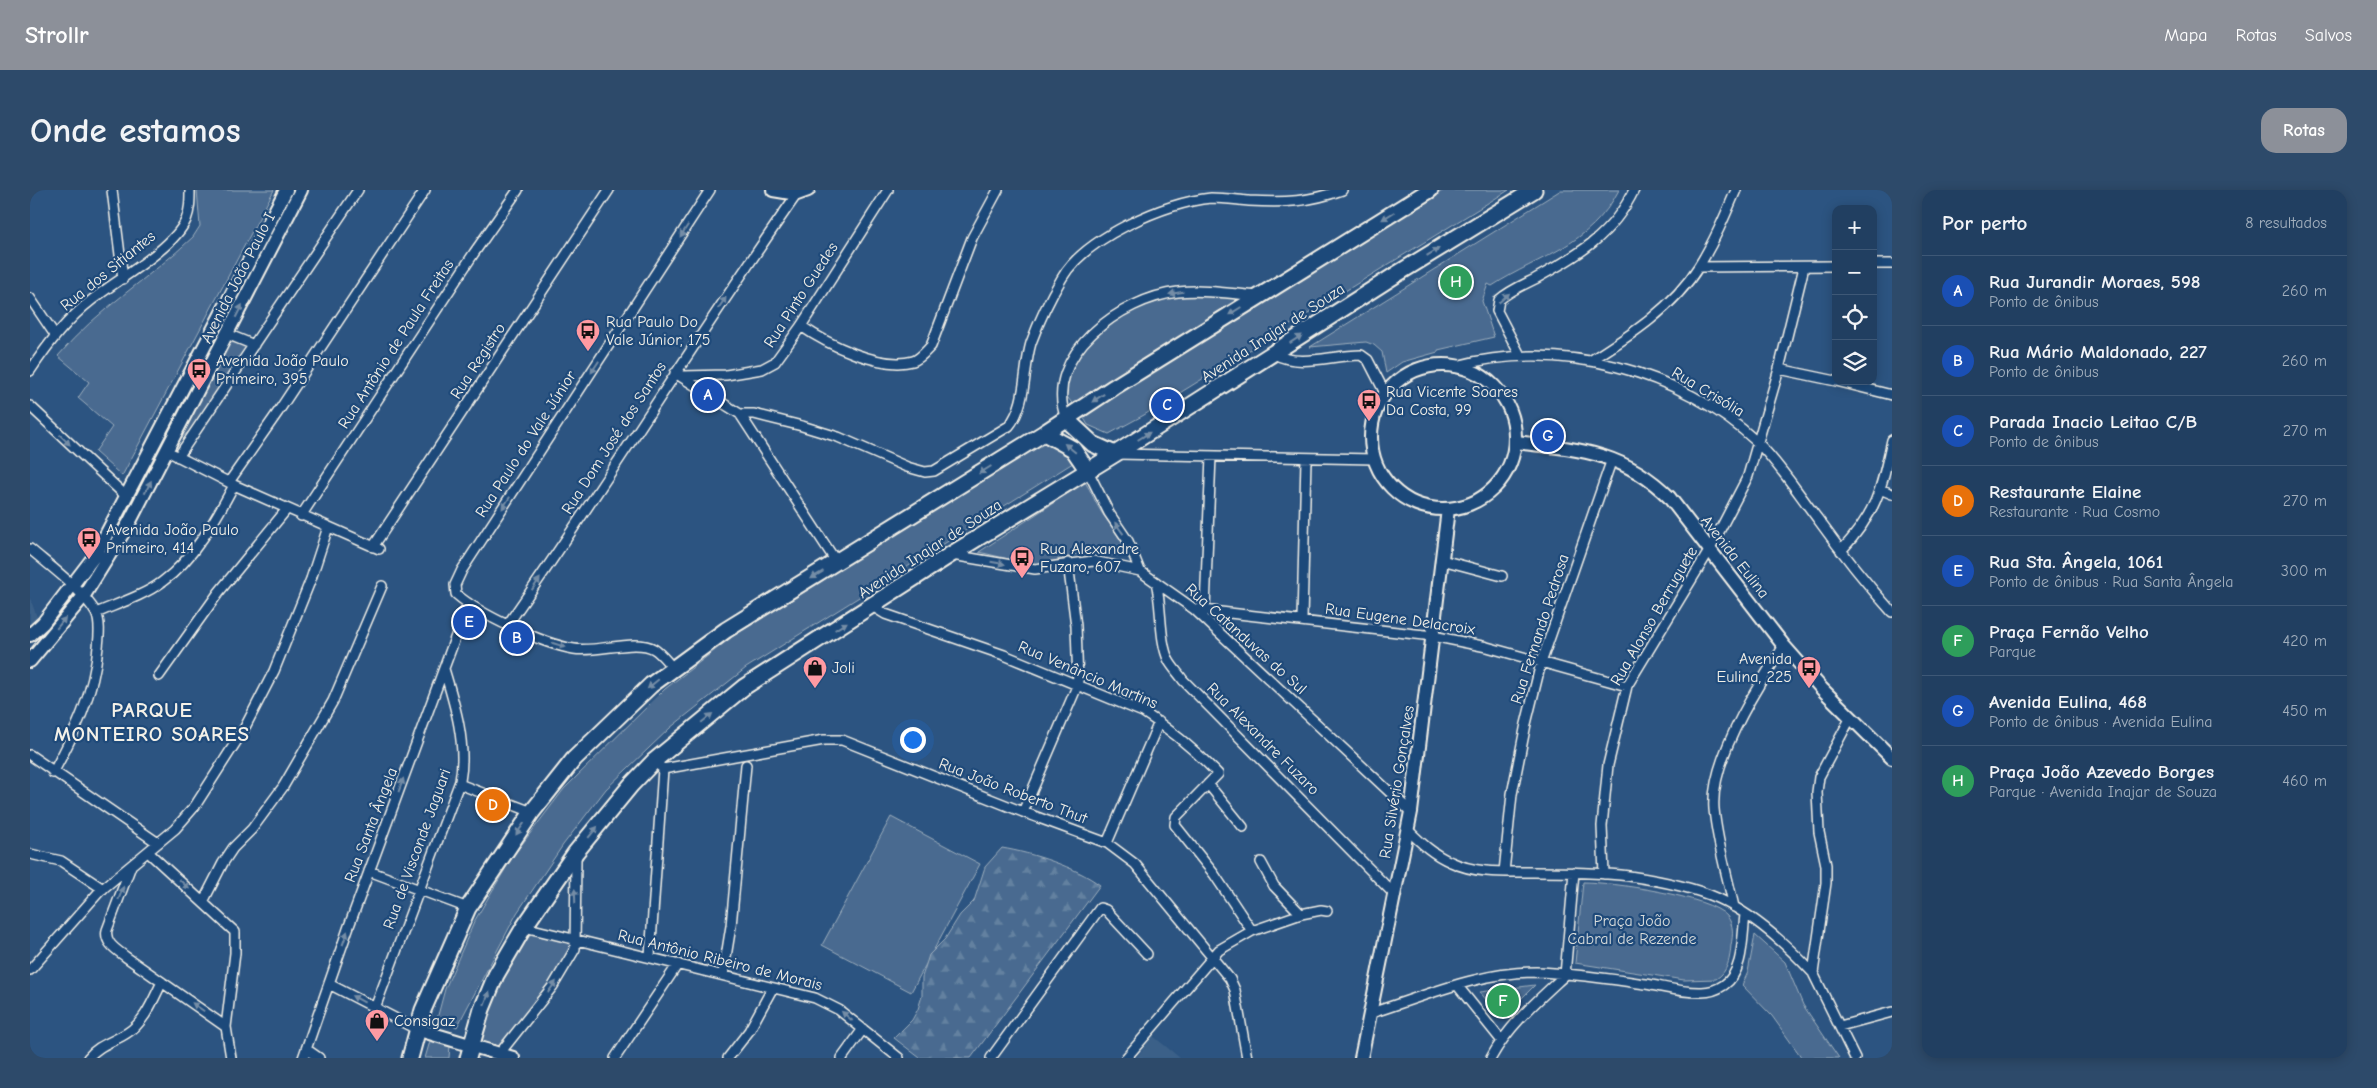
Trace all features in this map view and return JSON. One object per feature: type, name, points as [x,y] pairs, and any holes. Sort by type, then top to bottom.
[{"type":"main road","points":[[410,1058],[416,1030],[426,1002],[468,908],[532,812],[574,759],[598,734],[673,668],[711,640],[837,563],[1430,190]]},
{"type":"main road","name":"Avenida Inajar de Souza","points":[[469,1051],[496,975],[524,927],[576,852],[631,785],[658,765],[744,687],[950,554],[1088,471],[1397,274],[1534,190]]},
{"type":"main road","points":[[1066,419],[1093,444],[1115,454]]},
{"type":"main road","points":[[1044,433],[1073,449],[1088,471]]},
{"type":"street","points":[[112,190],[122,279]]},
{"type":"street","name":"Rua dos Sitiantes","points":[[30,371],[55,335],[92,300],[122,279],[180,231],[190,208],[190,190]]},
{"type":"street","name":"Avenida João Paulo I","points":[[30,635],[43,623],[96,554],[286,190]]},
{"type":"street","name":"Avenida João Paulo I","points":[[30,661],[83,596],[129,524],[301,190]]},
{"type":"street","points":[[178,457],[358,190]]},
{"type":"street","points":[[96,613],[161,583],[178,568],[208,527],[231,483],[425,190]]},
{"type":"street","name":"Rua Antônio de Paula Freitas","points":[[301,516],[474,253],[518,190]]},
{"type":"street","name":"Rua Registro","points":[[328,527],[376,548],[608,190]]},
{"type":"street","name":"Rua Paulo do Vale Júnior","points":[[468,603],[455,591],[455,586],[462,570],[710,190]]},
{"type":"street","points":[[773,190],[803,192]]},
{"type":"street","name":"Rua Pinto Guedes","points":[[679,374],[726,375],[769,366],[775,362],[888,190]]},
{"type":"street","points":[[800,326],[821,340],[865,357],[889,361],[913,361],[922,355],[931,346],[972,238],[998,190]]},
{"type":"street","points":[[740,414],[754,414],[829,434],[907,467],[925,472],[934,471],[1009,426],[1017,416],[1031,343],[1052,296],[1071,263],[1094,244],[1158,212],[1191,201],[1214,198],[1268,202],[1306,201],[1342,190]]},
{"type":"street","points":[[1520,355],[1497,311],[1499,300],[1578,255],[1595,242],[1622,211],[1634,190]]},
{"type":"street","points":[[1590,361],[1647,323],[1674,299],[1699,267],[1720,227],[1736,190]]},
{"type":"street","name":"Rua Dom José dos Santos","points":[[508,624],[803,192]]},
{"type":"street","points":[[1877,264],[1892,264]]},
{"type":"street","name":"Rua Alonso Berruguete","points":[[1604,874],[1602,826],[1608,765],[1627,686],[1709,550],[1748,476],[1759,444],[1779,370],[1804,266]]},
{"type":"street","points":[[1699,267],[1832,266]]},
{"type":"street","points":[[1066,419],[1061,405],[1061,389],[1074,356],[1091,333],[1114,315],[1144,301],[1178,292],[1259,296]]},
{"type":"street","points":[[30,298],[55,335]]},
{"type":"street","points":[[227,334],[254,345]]},
{"type":"street","points":[[1274,354],[1285,360],[1300,361],[1361,355],[1368,360],[1385,394]]},
{"type":"street","name":"Rua Crisólia","points":[[1456,366],[1494,357],[1520,355],[1555,356],[1621,368],[1648,377],[1688,395],[1734,423],[1759,444],[1793,485],[1841,551],[1892,612]]},
{"type":"street","points":[[1436,365],[1456,366],[1476,373],[1493,385],[1509,408],[1514,421],[1515,442],[1511,462],[1501,480],[1491,490],[1468,504],[1448,508],[1424,506],[1403,496],[1385,480],[1374,459],[1371,436],[1374,414],[1385,394],[1399,379],[1417,370],[1436,365]]},
{"type":"street","points":[[1779,370],[1832,380]]},
{"type":"street","points":[[679,374],[740,414],[837,563]]},
{"type":"street","points":[[1852,385],[1892,395]]},
{"type":"street","points":[[30,970],[103,889],[186,818],[243,731],[274,671],[295,621],[328,527],[301,516],[166,451],[163,444],[174,420],[173,405]]},
{"type":"street","points":[[30,406],[127,497]]},
{"type":"street","points":[[1841,551],[1859,532],[1869,516],[1880,489],[1892,440]]},
{"type":"street","name":"Avenida Eulina","points":[[1515,442],[1574,449],[1612,459],[1636,469],[1653,481],[1669,497],[1784,646],[1822,689],[1892,757]]},
{"type":"street","points":[[1115,454],[1374,459]]},
{"type":"street","points":[[1205,609],[1211,456]]},
{"type":"street","points":[[1302,620],[1306,459]]},
{"type":"street","name":"Rua Fernando Pedrosa","points":[[1504,872],[1512,794],[1541,663],[1612,459]]},
{"type":"street","points":[[1088,471],[1109,513],[1128,541],[1140,571]]},
{"type":"street","points":[[1880,489],[1892,494]]},
{"type":"street","name":"Rua Silvério Gonçalves","points":[[1361,1058],[1412,812],[1448,508]]},
{"type":"street","points":[[159,676],[219,592],[287,509]]},
{"type":"street","points":[[30,549],[73,585],[83,596],[96,613],[99,639],[92,683],[80,722],[54,773]]},
{"type":"street","points":[[950,554],[1035,569],[1093,561],[1140,571]]},
{"type":"street","points":[[1442,560],[1502,576]]},
{"type":"street","points":[[1023,812],[1078,684],[1076,626],[1068,563]]},
{"type":"street","name":"Rua Catanduvas do Sul","points":[[1140,571],[1194,609],[1412,812]]},
{"type":"street","name":"Rua Alexandre Fuzaro","points":[[1156,582],[1168,660],[1184,680],[1394,894]]},
{"type":"street","points":[[203,902],[223,863],[279,794],[333,701],[382,586]]},
{"type":"street","points":[[468,603],[508,624],[557,646],[576,650],[648,646],[662,656],[673,668]]},
{"type":"street","name":"Rua Santa Ângela","points":[[305,1054],[328,984],[468,603]]},
{"type":"street","name":"Rua Venâncio Martins","points":[[872,606],[884,614],[1004,655],[1143,712],[1159,722],[1218,774],[1208,784]]},
{"type":"street","name":"Rua Eugene Delacroix","points":[[1194,609],[1433,636],[1487,647],[1627,686]]},
{"type":"street","points":[[1734,907],[1714,808],[1715,785],[1724,756],[1745,711],[1760,682],[1784,646]]},
{"type":"street","name":"Rua de Visconde Jaguari","points":[[375,1008],[459,784],[463,754],[454,703],[444,669]]},
{"type":"street","points":[[1813,972],[1826,883],[1826,865],[1819,832],[1818,784],[1834,745],[1850,717]]},
{"type":"street","points":[[1107,843],[1159,722]]},
{"type":"street","name":"Rua João Roberto Thut","points":[[658,765],[835,739],[1107,843],[1135,864],[1230,979],[1235,990],[1247,1058]]},
{"type":"street","points":[[30,755],[158,843]]},
{"type":"street","points":[[650,956],[658,765]]},
{"type":"street","points":[[723,975],[731,926],[746,765]]},
{"type":"street","points":[[459,784],[532,812]]},
{"type":"street","points":[[1243,827],[1208,784],[1174,820],[1214,874],[1252,932]]},
{"type":"street","points":[[1408,830],[1437,856],[1469,868],[1504,872],[1574,872],[1629,876],[1666,883],[1716,898],[1734,907],[1792,951],[1813,972],[1855,1058]]},
{"type":"street","points":[[148,852],[236,932],[226,1027],[231,1058]]},
{"type":"street","points":[[500,1053],[553,986],[570,957],[576,939],[574,871],[576,852]]},
{"type":"street","points":[[30,854],[61,861],[103,889]]},
{"type":"street","points":[[1261,862],[1274,886],[1301,914]]},
{"type":"street","points":[[132,864],[107,930],[107,939],[110,945],[226,1027]]},
{"type":"street","points":[[369,871],[468,908]]},
{"type":"street","points":[[1491,1058],[1501,1040],[1526,1012],[1565,975],[1574,872]]},
{"type":"street","points":[[991,1058],[1100,908],[1106,910],[1147,954]]},
{"type":"street","points":[[1126,1058],[1212,955],[1252,932],[1301,914],[1321,910],[1327,911]]},
{"type":"street","points":[[1370,1013],[1457,985],[1504,974],[1536,972],[1619,980],[1685,991],[1710,991],[1723,986],[1737,970],[1745,915]]},
{"type":"street","name":"Rua Antônio Ribeiro de Morais","points":[[524,927],[650,956],[772,989],[815,998],[830,1004],[899,1058]]},
{"type":"street","points":[[615,1058],[678,964]]},
{"type":"street","points":[[88,1058],[98,1048],[136,1027],[162,982]]},
{"type":"street","points":[[328,984],[416,1030],[469,1051],[500,1053],[513,1058]]},
{"type":"street","points":[[1457,985],[1501,1040]]},
{"type":"street","points":[[728,1058],[749,1031],[772,989]]},
{"type":"street","points":[[1840,1026],[1892,1012]]},
{"type":"street","points":[[842,1058],[862,1029]]},
{"type":"street","points":[[305,1054],[319,1058]]},
{"type":"shaded area","points":[[30,598],[38,620],[30,627]]},
{"type":"shaded area","points":[[1153,1036],[1180,1058],[1136,1058]]},
{"type":"green space","points":[[197,190],[274,190],[122,476],[95,452],[112,427],[78,398],[89,382],[58,356],[89,323],[193,237],[200,226]]},
{"type":"green space","points":[[1444,190],[1509,190],[1144,415],[1109,434],[1088,425],[1082,415]]},
{"type":"green space","points":[[1561,190],[1619,190],[1594,225],[1579,237],[1492,286],[1488,284],[1482,301],[1494,337],[1438,350],[1438,352],[1402,362],[1386,373],[1382,352],[1374,345],[1366,342],[1310,347]]},
{"type":"green space","points":[[1178,292],[1259,296],[1078,411],[1061,389],[1074,356],[1106,321]]},
{"type":"green space","points":[[253,342],[194,427],[166,451],[223,343]]},
{"type":"green space","points":[[1043,436],[1076,461],[746,668],[670,728],[606,789],[563,845],[517,913],[457,1027],[437,1019],[445,989],[475,920],[513,856],[564,789],[665,689],[732,637],[821,582],[941,499]]},
{"type":"green space","points":[[1085,482],[1129,556],[1080,553],[1038,566],[979,552]]},
{"type":"green space","points":[[891,817],[980,864],[911,992],[822,945]]},
{"type":"green space","points":[[1002,848],[1027,853],[1053,862],[1079,872],[1100,885],[971,1058],[920,1058],[894,1038],[912,1020],[918,1009],[922,996],[922,977],[929,955],[945,939],[960,915],[974,901],[985,867]]},
{"type":"green space","name":"Praça João Cabral de Rezende","points":[[1583,882],[1636,887],[1681,896],[1717,909],[1727,916],[1732,926],[1730,955],[1726,969],[1716,979],[1684,980],[1575,963]]},
{"type":"green space","points":[[524,927],[575,940],[574,949],[500,1053],[472,1039]]},
{"type":"green space","points":[[1755,935],[1785,962],[1803,1005],[1839,1058],[1802,1058],[1772,1016],[1742,985],[1748,972]]},
{"type":"green space","points":[[1535,985],[1501,1019],[1480,992]]},
{"type":"green space","points":[[431,1038],[450,1045],[449,1058],[425,1058]]},
{"type":"place","name":"Praça João Azevedo Borges","points":[[1456,282]]},
{"type":"place","name":"Rua Paulo Do Vale Júnior, 175","points":[[588,352]]},
{"type":"place","name":"Avenida João Paulo Primeiro, 395","points":[[199,391]]},
{"type":"place","name":"Rua Jurandir Moraes, 598","points":[[708,395]]},
{"type":"place","name":"Parada Inacio Leitao C/B","points":[[1167,405]]},
{"type":"place","name":"Rua Vicente Soares Da Costa, 99","points":[[1369,422]]},
{"type":"place","name":"Avenida Eulina, 468","points":[[1548,436]]},
{"type":"place","name":"Avenida João Paulo Primeiro, 414","points":[[89,560]]},
{"type":"place","name":"Rua Alexandre Fuzaro, 607","points":[[1022,579]]},
{"type":"place","name":"Rua Sta. Ângela, 1061","points":[[469,622]]},
{"type":"place","name":"Rua Mário Maldonado, 227","points":[[517,638]]},
{"type":"place","name":"Joli","points":[[815,689]]},
{"type":"place","name":"Avenida Eulina, 225","points":[[1809,689]]},
{"type":"place","name":"Restaurante Elaine","points":[[493,805]]},
{"type":"place","name":"Praça Fernão Velho","points":[[1503,1001]]},
{"type":"place","name":"Consigaz","points":[[377,1042]]},
{"type":"district","name":"PARQUE MONTEIRO SOARES","points":[[152,722]]}]
